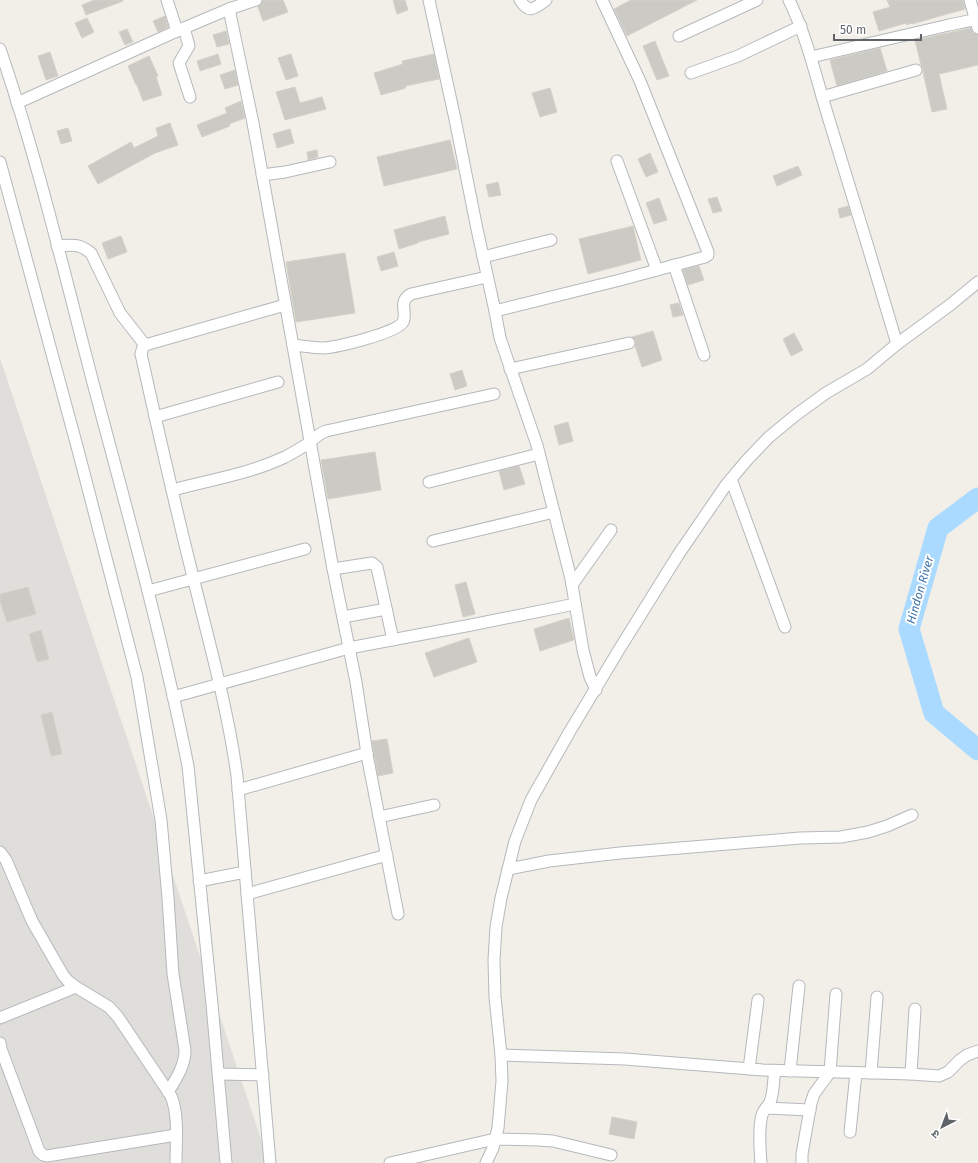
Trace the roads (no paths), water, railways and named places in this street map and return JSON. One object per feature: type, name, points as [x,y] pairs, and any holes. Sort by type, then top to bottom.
[{"type":"street","points":[[167,0],[180,30],[189,46],[179,63],[190,96]]},
{"type":"street","points":[[17,103],[180,30],[229,9],[256,0]]},
{"type":"street","points":[[429,0],[500,338],[539,454],[572,585],[583,650],[590,677],[596,690]]},
{"type":"street","points":[[520,0],[526,8],[530,9],[535,9],[546,0]]},
{"type":"street","points":[[495,311],[657,270],[708,255],[640,81],[602,0]]},
{"type":"street","points":[[679,36],[757,0]]},
{"type":"street","points":[[789,0],[801,26],[811,57],[897,344]]},
{"type":"street","points":[[811,57],[949,25],[977,22],[970,0]]},
{"type":"street","points":[[229,9],[251,116],[333,569],[356,682],[367,753],[398,914]]},
{"type":"street","points":[[691,73],[738,56],[801,26]]},
{"type":"street","points":[[0,49],[39,176],[148,591],[188,766],[226,1163]]},
{"type":"street","points":[[822,97],[916,70]]},
{"type":"street","points":[[617,161],[657,270]]},
{"type":"street","points":[[0,162],[78,450],[137,677],[154,772],[168,898],[173,974],[185,1050],[185,1058],[182,1068],[168,1092]]},
{"type":"street","points":[[262,175],[285,172],[330,162]]},
{"type":"street","points":[[483,257],[551,240]]},
{"type":"street","points":[[57,246],[75,245],[83,247],[91,254],[120,313],[145,345]]},
{"type":"street","points":[[674,265],[704,356]]},
{"type":"street","points":[[292,345],[324,348],[364,340],[394,329],[403,322],[404,304],[407,296],[487,277]]},
{"type":"street","points":[[486,1163],[493,1148],[498,1128],[502,1081],[495,997],[494,960],[496,927],[501,898],[515,841],[531,800],[570,731],[678,555],[731,479],[747,460],[769,437],[797,414],[826,393],[867,369],[978,282]]},
{"type":"street","points":[[270,1163],[234,752],[220,683],[193,579],[141,354],[145,345],[285,305]]},
{"type":"street","points":[[510,369],[628,343]]},
{"type":"street","points":[[155,417],[278,382]]},
{"type":"street","points":[[172,490],[248,471],[269,464],[287,456],[310,442],[319,434],[326,431],[494,394]]},
{"type":"street","points":[[429,482],[539,454]]},
{"type":"street","points":[[731,479],[785,626]]},
{"type":"street","points":[[432,541],[554,512]]},
{"type":"street","points":[[572,585],[611,530]]},
{"type":"street","points":[[148,591],[305,549]]},
{"type":"street","points":[[333,569],[372,563],[377,567],[393,640]]},
{"type":"street","points":[[173,697],[349,648],[575,604]]},
{"type":"street","points":[[343,617],[386,609]]},
{"type":"street","points":[[238,790],[367,753]]},
{"type":"street","points":[[379,817],[434,805]]},
{"type":"street","points":[[508,869],[549,861],[620,853],[800,838],[841,837],[868,832],[912,815]]},
{"type":"street","points":[[0,852],[6,860],[32,921],[63,975],[76,987],[109,1007],[118,1017],[168,1092],[174,1104],[176,1163]]},
{"type":"street","points":[[247,894],[387,855]]},
{"type":"street","points":[[200,880],[245,872]]},
{"type":"street","points":[[790,1071],[799,986]]},
{"type":"street","points":[[0,1018],[76,987]]},
{"type":"street","points":[[802,1163],[802,1154],[811,1103],[814,1094],[830,1072],[836,994]]},
{"type":"street","points":[[871,1073],[877,997]]},
{"type":"street","points":[[749,1070],[758,1000]]},
{"type":"street","points":[[911,1074],[915,1009]]},
{"type":"street","points":[[0,1043],[39,1151],[43,1155],[47,1156],[176,1135]]},
{"type":"street","points":[[501,1055],[625,1059],[749,1070],[939,1076],[948,1072],[967,1055],[978,1051]]},
{"type":"street","points":[[761,1163],[759,1142],[761,1117],[771,1099],[775,1071]]},
{"type":"street","points":[[850,1132],[856,1073]]},
{"type":"street","points":[[218,1074],[263,1075]]},
{"type":"street","points":[[766,1108],[810,1110]]},
{"type":"street","points":[[390,1163],[495,1139],[553,1141],[611,1155]]},
{"type":"waterway","name":"Hindon River","points":[[978,498],[938,528],[909,629],[934,713],[978,750]]}]
